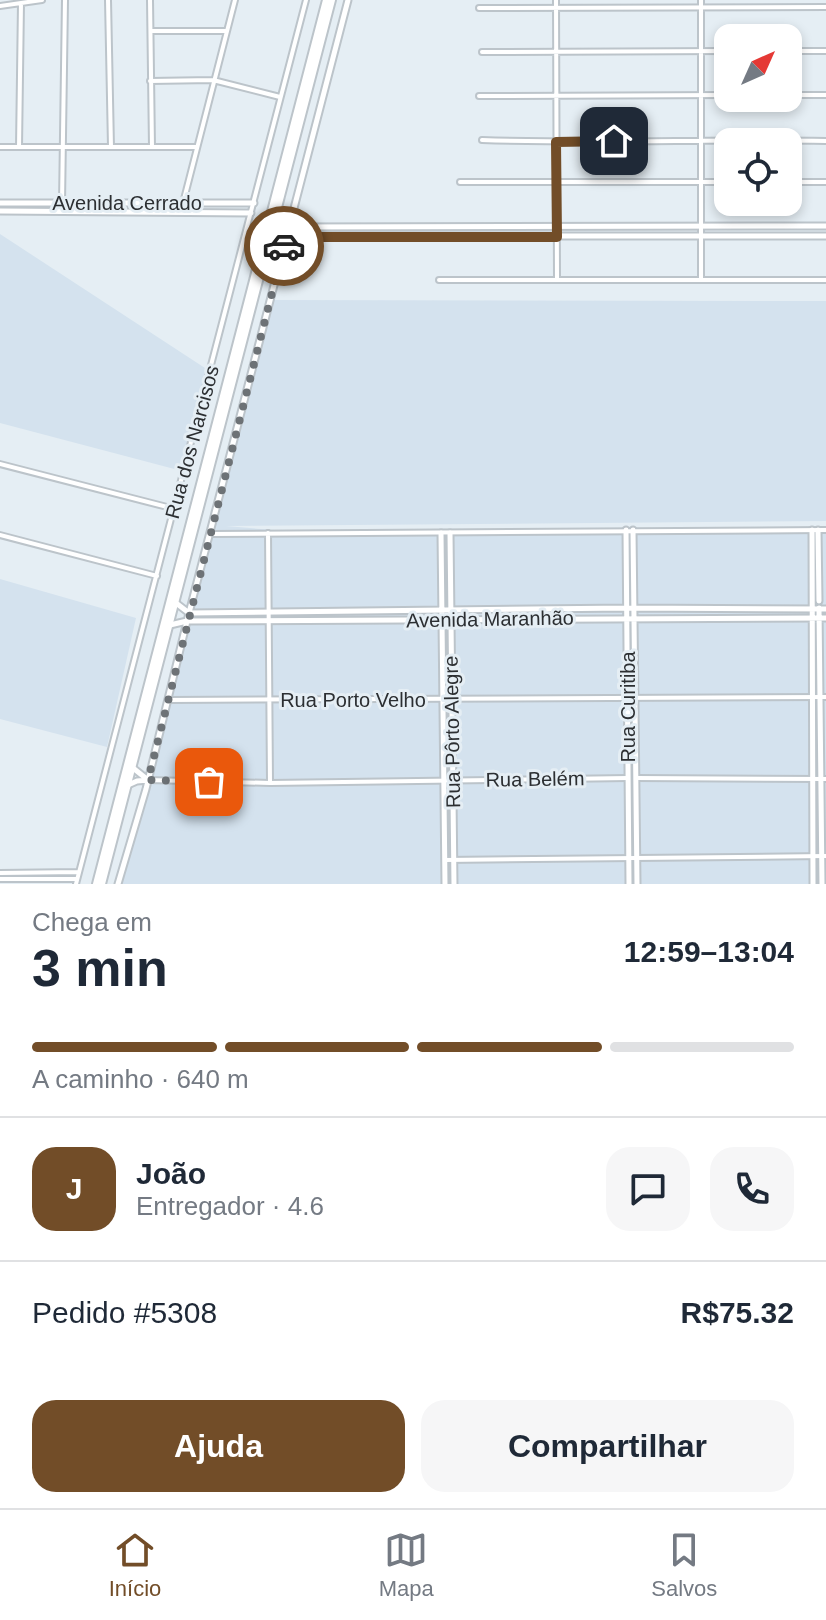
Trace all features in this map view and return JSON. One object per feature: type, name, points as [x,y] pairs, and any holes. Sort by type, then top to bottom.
[{"type":"main road","points":[[96,884],[326,0]]},
{"type":"main road","points":[[102,884],[332,0]]},
{"type":"street","points":[[0,6],[42,0]]},
{"type":"street","points":[[62,203],[65,0]]},
{"type":"street","points":[[108,0],[111,147]]},
{"type":"street","points":[[150,0],[152,147]]},
{"type":"street","points":[[183,203],[235,0]]},
{"type":"street","name":"Rua dos Narcisos","points":[[77,882],[306,0]]},
{"type":"street","points":[[118,884],[169,700],[348,0]]},
{"type":"street","points":[[701,0],[701,280]]},
{"type":"street","points":[[19,147],[21,3]]},
{"type":"street","points":[[556,3],[557,280]]},
{"type":"street","points":[[479,8],[556,3],[826,7]]},
{"type":"street","points":[[151,31],[226,31]]},
{"type":"street","points":[[482,52],[714,51]]},
{"type":"street","points":[[802,51],[826,51]]},
{"type":"street","points":[[150,81],[213,80],[280,97]]},
{"type":"street","points":[[479,96],[714,95]]},
{"type":"street","points":[[802,95],[826,95]]},
{"type":"street","points":[[482,140],[826,141]]},
{"type":"street","points":[[0,147],[196,147]]},
{"type":"street","points":[[460,182],[714,183]]},
{"type":"street","points":[[802,182],[826,182]]},
{"type":"street","name":"Avenida Cerrado","points":[[0,203],[254,203]]},
{"type":"street","name":"Avenida Cerrado","points":[[0,211],[251,213]]},
{"type":"street","points":[[275,218],[280,225],[289,227],[826,226]]},
{"type":"street","points":[[269,242],[287,237],[826,236]]},
{"type":"street","points":[[439,280],[826,280]]},
{"type":"street","points":[[0,464],[175,509]]},
{"type":"street","name":"Rua Curitiba","points":[[629,884],[630,530]]},
{"type":"street","points":[[815,530],[824,697],[822,884]]},
{"type":"street","points":[[813,884],[811,607],[815,530]]},
{"type":"street","points":[[211,534],[826,530]]},
{"type":"street","points":[[268,533],[270,783]]},
{"type":"street","name":"Rua Pôrto Alegre","points":[[441,533],[445,884]]},
{"type":"street","name":"Rua Pôrto Alegre","points":[[450,533],[454,884]]},
{"type":"street","points":[[0,535],[157,576]]},
{"type":"street","points":[[176,603],[188,617]]},
{"type":"street","name":"Avenida Maranhão","points":[[170,625],[188,617],[268,613],[811,607],[819,604],[826,609]]},
{"type":"street","name":"Avenida Maranhão","points":[[188,617],[269,621],[822,618]]},
{"type":"street","name":"Rua Porto Velho","points":[[169,700],[824,697]]},
{"type":"street","name":"Rua Curitiba","points":[[631,698],[636,778],[637,884]]},
{"type":"street","points":[[443,748],[451,748]]},
{"type":"street","points":[[133,768],[148,780]]},
{"type":"street","name":"Rua Belém","points":[[148,780],[270,783],[628,778],[824,779]]},
{"type":"street","points":[[128,785],[133,781],[148,780]]},
{"type":"street","points":[[444,827],[453,827]]},
{"type":"street","points":[[445,860],[824,856]]},
{"type":"street","points":[[0,873],[79,872]]},
{"type":"street","points":[[0,879],[77,882]]},
{"type":"shaded area","points":[[0,234],[208,370],[182,471],[0,423]]},
{"type":"shaded area","points":[[271,300],[826,301],[826,521],[226,526],[273,530],[528,535],[826,532],[826,884],[122,884]]},
{"type":"shaded area","points":[[0,579],[136,618],[107,747],[0,719]]},
{"type":"way so far","points":[[209,782],[148,780],[284,246]]},
{"type":"route","points":[[284,246],[287,237],[557,237],[556,142],[614,141]]}]
